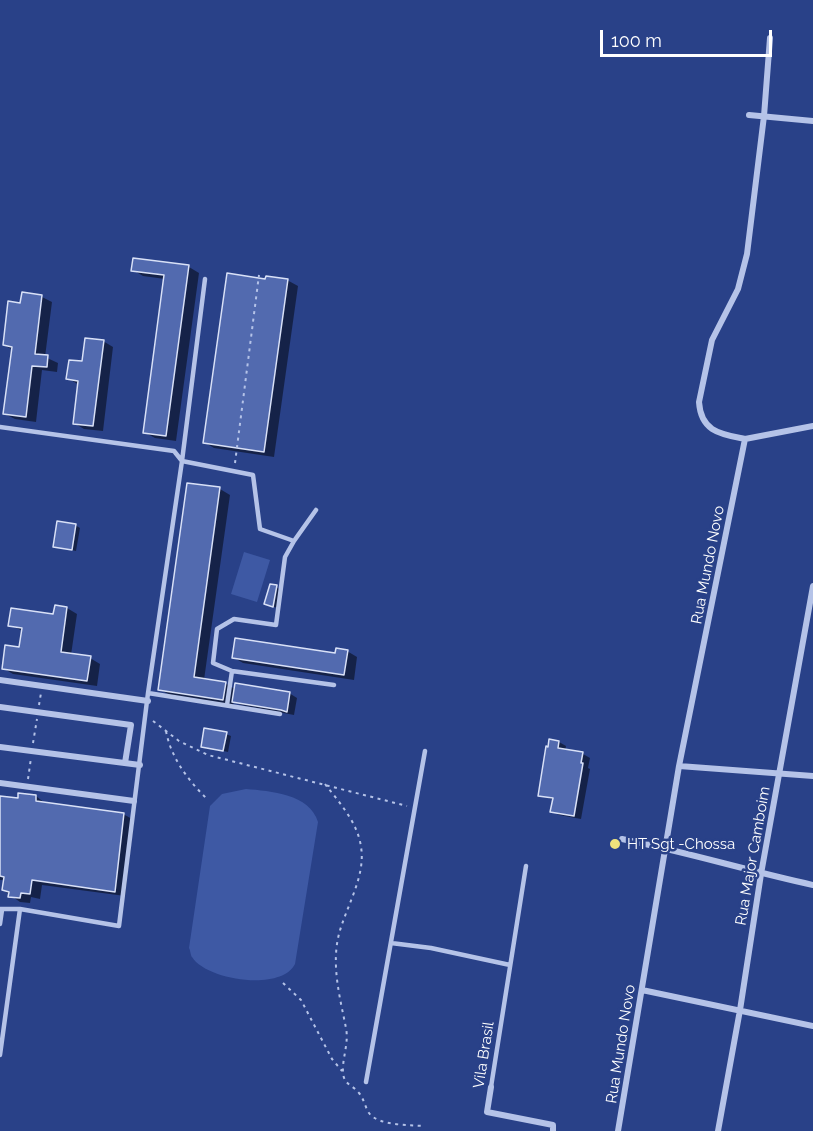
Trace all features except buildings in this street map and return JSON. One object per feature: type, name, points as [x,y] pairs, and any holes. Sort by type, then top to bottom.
[{"type":"street","points":[[770,38],[764,116],[746,263],[738,289],[712,340],[699,402],[703,419],[713,431],[720,434],[745,439],[813,426]]},
{"type":"street","points":[[749,115],[813,121]]},
{"type":"street","name":"Rua Mundo Novo","points":[[618,1131],[679,766],[745,439]]},
{"type":"street","name":"Rua Major Camboim","points":[[718,1131],[813,586]]},
{"type":"street","points":[[0,680],[148,701]]},
{"type":"street","points":[[0,707],[131,725],[125,763]]},
{"type":"street","points":[[0,747],[140,765]]},
{"type":"street","points":[[679,766],[813,776]]},
{"type":"street","points":[[0,783],[134,801]]},
{"type":"street","points":[[622,839],[813,885]]},
{"type":"street","points":[[642,990],[813,1026]]},
{"type":"street","name":"Vila Brasil","points":[[491,1088],[487,1112],[553,1125],[553,1131]]},
{"type":"lane","points":[[0,924],[1,910],[20,909],[119,926],[148,693],[182,461],[205,279]]},
{"type":"lane","points":[[0,427],[174,451],[182,461],[253,475],[260,529],[294,542]]},
{"type":"lane","points":[[316,510],[285,557],[276,625],[234,619],[217,629],[213,663],[232,671],[334,685]]},
{"type":"lane","points":[[227,705],[232,671]]},
{"type":"lane","points":[[148,693],[280,714]]},
{"type":"lane","points":[[366,1082],[426,751]]},
{"type":"lane","name":"Vila Brasil","points":[[491,1088],[526,866]]},
{"type":"lane","points":[[0,1055],[20,909]]},
{"type":"lane","points":[[391,943],[431,948],[510,965]]},
{"type":"path","points":[[234,471],[259,275]]},
{"type":"path","points":[[27,786],[42,686]]},
{"type":"path","points":[[146,716],[179,741],[208,755],[415,808]]},
{"type":"path","points":[[166,731],[173,756],[192,783],[207,799]]},
{"type":"path","points":[[325,784],[350,819],[361,847],[359,874],[339,935],[336,954],[336,987],[348,1035],[342,1071]]},
{"type":"path","points":[[283,983],[301,1000],[332,1059],[342,1071],[348,1086],[359,1094],[370,1115],[379,1121],[425,1126]]},
{"type":"shaded area","points":[[244,552],[270,560],[257,602],[231,594]]},
{"type":"shaded area","points":[[246,789],[277,793],[298,800],[307,805],[318,822],[295,964],[287,973],[275,978],[260,980],[243,980],[212,972],[192,957],[189,948],[210,806],[222,794]]},
{"type":"place","name":"HT Sgt -Chossa","points":[[615,844]]}]
